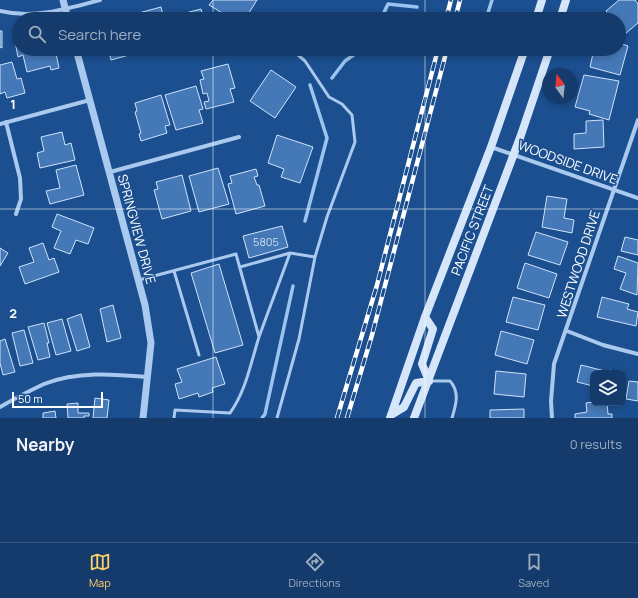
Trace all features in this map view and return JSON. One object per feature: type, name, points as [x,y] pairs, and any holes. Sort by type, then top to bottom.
[{"type":"main road","points":[[538,12],[542,0]]},
{"type":"main road","points":[[562,12],[566,0]]},
{"type":"main road","name":"PACIFIC STREET","points":[[391,417],[425,317],[491,147],[523,56]]},
{"type":"main road","name":"PACIFIC STREET","points":[[414,418],[514,153],[548,56]]},
{"type":"main road","points":[[391,417],[404,407],[416,382],[429,381],[423,363],[433,330],[425,317]]},
{"type":"street","points":[[63,0],[65,10]]},
{"type":"street","points":[[50,12],[65,10],[100,0]]},
{"type":"street","points":[[0,11],[12,12]]},
{"type":"street","name":"SPRINGVIEW DRIVE","points":[[78,56],[145,305],[151,343],[143,418]]},
{"type":"street","points":[[0,124],[90,100]]},
{"type":"street","name":"WESTWOOD DRIVE","points":[[552,418],[551,401],[554,364],[567,331],[638,120]]},
{"type":"street","points":[[6,122],[20,178],[21,199],[16,214]]},
{"type":"street","points":[[110,172],[239,137]]},
{"type":"street","name":"WOODSIDE DRIVE","points":[[491,147],[514,153],[638,198]]},
{"type":"street","points":[[567,331],[603,345],[638,354]]},
{"type":"street","points":[[0,407],[44,384],[65,378],[107,374],[148,377]]},
{"type":"lane","points":[[277,418],[299,339],[316,257],[327,217],[355,142],[352,115],[342,104],[329,97],[305,61],[299,56]]},
{"type":"lane","points":[[240,267],[290,253],[316,257]]},
{"type":"lane","points":[[231,418],[230,414],[236,405],[246,380],[259,337],[290,253]]},
{"type":"lane","points":[[139,280],[236,254],[259,337]]},
{"type":"lane","points":[[174,271],[199,355]]},
{"type":"lane","points":[[429,381],[450,381],[453,385],[457,400],[452,418]]},
{"type":"lane","points":[[174,418],[175,410],[230,414]]},
{"type":"building","points":[[213,0],[257,0],[249,12],[220,12],[209,5]]},
{"type":"building","points":[[619,0],[635,0],[638,4],[638,23],[626,33],[626,12],[606,11]]},
{"type":"building","points":[[161,7],[162,12],[142,12]]},
{"type":"building","points":[[201,9],[202,12],[189,12]]},
{"type":"building","points":[[0,31],[2,31],[2,48],[0,47]]},
{"type":"building","points":[[23,56],[56,56],[59,68],[51,70],[50,66],[27,72]]},
{"type":"building","points":[[110,56],[126,56],[111,60]]},
{"type":"building","points":[[592,56],[625,56],[620,75],[590,67]]},
{"type":"building","points":[[12,62],[17,79],[21,78],[25,93],[7,98],[5,92],[0,94],[0,65]]},
{"type":"building","points":[[228,64],[235,88],[230,89],[234,102],[206,109],[204,102],[209,101],[207,93],[203,94],[200,80],[204,79],[201,71]]},
{"type":"building","points":[[271,70],[296,87],[275,118],[250,101]]},
{"type":"building","points":[[584,75],[619,81],[609,120],[589,114],[590,111],[575,107],[576,104],[578,104],[578,96]]},
{"type":"building","points":[[196,86],[203,109],[199,110],[203,123],[176,130],[165,95]]},
{"type":"building","points":[[161,95],[170,125],[165,126],[167,133],[141,141],[139,134],[141,133],[135,112],[137,111],[135,103]]},
{"type":"building","points":[[603,120],[604,147],[574,149],[574,134],[586,133],[586,121]]},
{"type":"building","points":[[62,132],[65,145],[71,143],[75,160],[40,168],[37,153],[44,151],[41,137]]},
{"type":"building","points":[[277,135],[313,147],[300,183],[281,177],[284,169],[268,163]]},
{"type":"building","points":[[76,165],[84,195],[50,204],[46,191],[60,188],[56,170]]},
{"type":"building","points":[[218,168],[229,204],[199,212],[189,176]]},
{"type":"building","points":[[256,169],[258,176],[254,177],[257,185],[259,185],[265,206],[236,214],[228,184],[232,183],[230,176]]},
{"type":"building","points":[[182,175],[191,211],[162,219],[154,190],[158,189],[156,182]]},
{"type":"building","points":[[547,196],[567,199],[564,218],[574,220],[572,233],[542,227]]},
{"type":"building","points":[[57,214],[94,228],[88,244],[76,240],[70,254],[54,248],[61,231],[52,227]]},
{"type":"building","points":[[282,226],[288,247],[249,258],[243,236]]},
{"type":"building","points":[[536,232],[568,242],[560,265],[528,255]]},
{"type":"building","points":[[625,237],[638,240],[638,255],[621,251]]},
{"type":"building","points":[[43,243],[49,260],[54,258],[59,272],[25,284],[19,267],[34,262],[29,248]]},
{"type":"building","points":[[0,248],[8,253],[0,266]]},
{"type":"building","points":[[618,256],[638,263],[637,295],[620,289],[626,273],[614,269]]},
{"type":"building","points":[[525,263],[557,274],[549,298],[517,288]]},
{"type":"building","points":[[219,264],[243,345],[215,353],[191,273]]},
{"type":"building","points":[[513,297],[545,305],[538,330],[506,322]]},
{"type":"building","points":[[602,297],[629,304],[627,309],[638,312],[636,326],[597,317]]},
{"type":"building","points":[[113,305],[121,338],[107,342],[100,309]]},
{"type":"building","points":[[81,314],[90,347],[77,351],[67,319]]},
{"type":"building","points":[[62,319],[71,351],[56,355],[47,323]]},
{"type":"building","points":[[44,323],[49,343],[47,343],[50,357],[38,360],[28,327]]},
{"type":"building","points":[[24,330],[33,363],[20,366],[12,333]]},
{"type":"building","points":[[501,331],[534,340],[527,364],[495,355]]},
{"type":"building","points":[[5,339],[15,372],[3,375],[0,363],[0,341]]},
{"type":"building","points":[[216,357],[225,384],[212,388],[213,392],[199,397],[198,393],[179,399],[175,384],[182,382],[177,369]]},
{"type":"building","points":[[581,365],[601,370],[590,370],[590,385],[577,382]]},
{"type":"building","points":[[496,371],[526,374],[524,397],[494,394]]},
{"type":"building","points":[[629,381],[638,382],[638,401],[626,399]]},
{"type":"building","points":[[95,398],[109,400],[107,418],[93,418]]},
{"type":"building","points":[[590,402],[590,406],[607,406],[608,414],[612,414],[612,418],[575,418],[575,414],[587,412],[586,403]]},
{"type":"building","points":[[78,403],[78,413],[89,413],[89,416],[84,416],[84,418],[68,418],[67,404]]},
{"type":"building","points":[[524,409],[524,418],[490,418],[490,410]]},
{"type":"building","points":[[55,411],[56,418],[43,418],[43,413]]},
{"type":"waterway","points":[[488,12],[492,0]]},
{"type":"waterway","points":[[384,12],[388,4],[417,7]]},
{"type":"waterway","points":[[332,78],[345,61],[352,56]]},
{"type":"waterway","points":[[305,221],[327,138],[310,85]]},
{"type":"waterway","points":[[262,418],[265,414],[293,286]]},
{"type":"railway","points":[[448,12],[451,0]]},
{"type":"railway","points":[[457,12],[460,0]]},
{"type":"railway","points":[[337,418],[377,285],[436,56]]},
{"type":"railway","points":[[347,418],[372,335],[445,56]]}]
